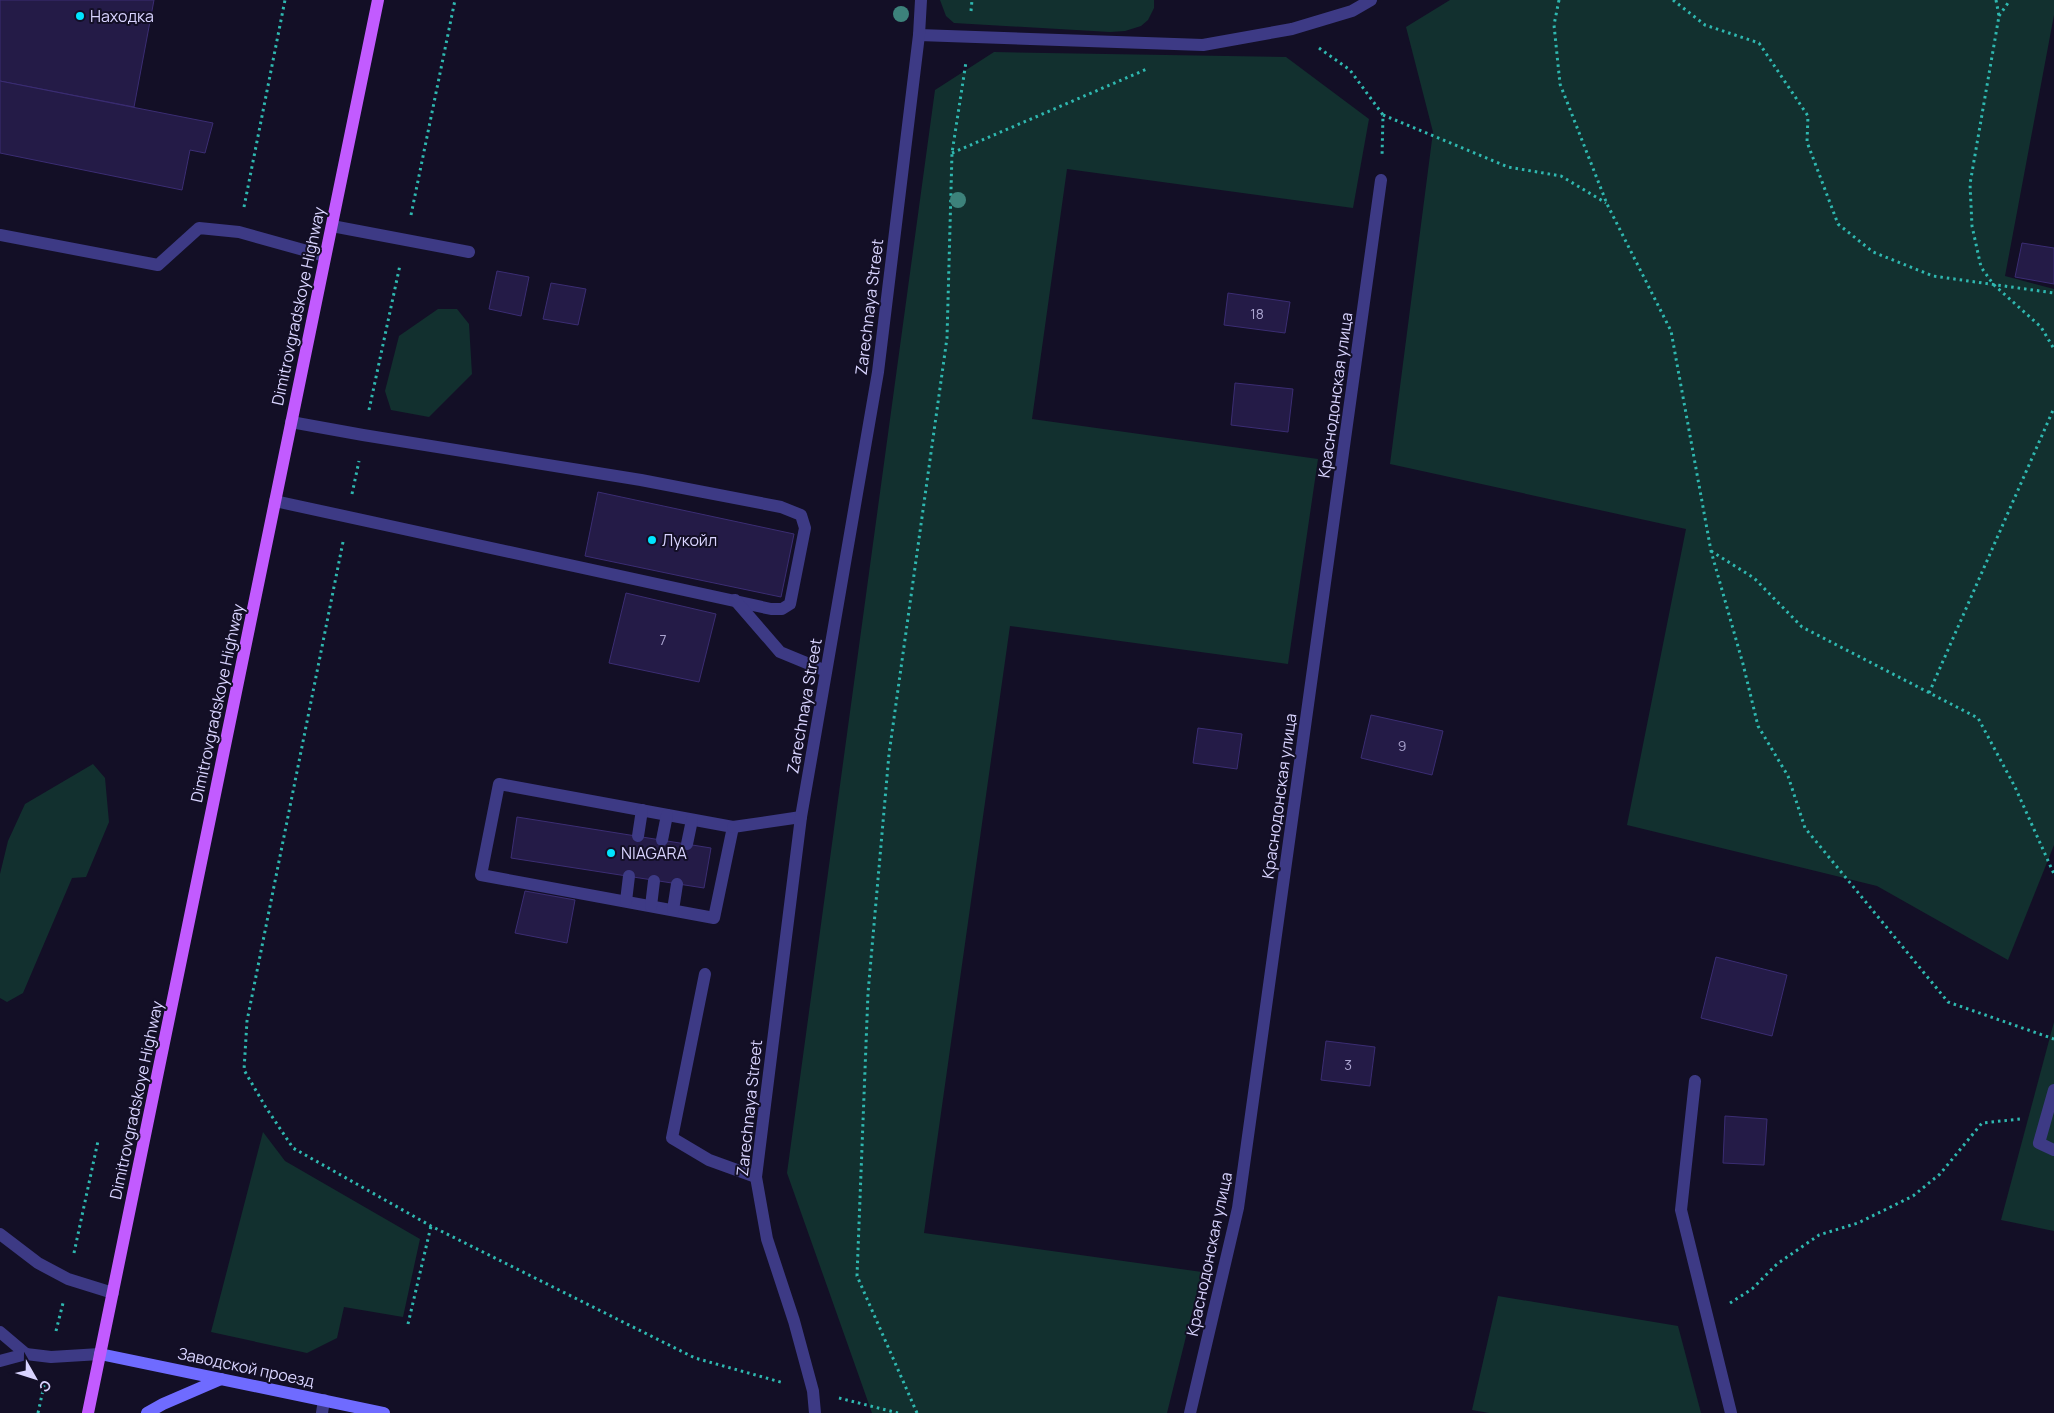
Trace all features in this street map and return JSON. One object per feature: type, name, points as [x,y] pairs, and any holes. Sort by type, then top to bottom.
[{"type":"main road","name":"Dimitrovgradskoye Highway","points":[[88,1413],[378,0]]},
{"type":"main road","name":"Заводской проезд","points":[[100,1354],[384,1413]]},
{"type":"main road","points":[[147,1413],[163,1404],[222,1379]]},
{"type":"street","name":"Zarechnaya Street","points":[[815,1413],[814,1391],[794,1321],[767,1239],[756,1177],[801,816],[878,372],[919,35],[921,0]]},
{"type":"street","points":[[919,35],[1203,45],[1292,29],[1352,11],[1371,0]]},
{"type":"street","name":"Краснодонская улица","points":[[1190,1413],[1238,1208],[1381,180]]},
{"type":"street","points":[[332,226],[469,252]]},
{"type":"street","points":[[0,235],[158,265],[199,228],[238,232],[325,256]]},
{"type":"street","points":[[275,501],[771,609],[782,609],[790,604],[805,528],[801,514],[781,507],[641,480],[291,422]]},
{"type":"street","points":[[735,600],[780,652],[826,671]]},
{"type":"street","points":[[733,827],[714,918],[481,875],[499,784],[733,827],[801,816]]},
{"type":"street","points":[[638,836],[642,810]]},
{"type":"street","points":[[662,840],[667,815]]},
{"type":"street","points":[[687,844],[692,820]]},
{"type":"street","points":[[626,901],[629,876]]},
{"type":"street","points":[[651,906],[654,880]]},
{"type":"street","points":[[673,910],[677,884]]},
{"type":"street","points":[[705,974],[672,1138],[709,1160],[756,1177]]},
{"type":"street","points":[[1695,1081],[1682,1210],[1731,1413]]},
{"type":"street","points":[[2054,1090],[2039,1143],[2054,1150]]},
{"type":"street","points":[[0,1234],[38,1263],[68,1279],[113,1293]]},
{"type":"street","points":[[0,1332],[26,1354]]},
{"type":"street","points":[[0,1361],[26,1354],[51,1357],[100,1354]]},
{"type":"street","points":[[322,1413],[324,1400]]},
{"type":"path","points":[[238,232],[285,0]]},
{"type":"path","points":[[917,1413],[857,1276],[868,993],[890,754],[947,338],[952,153],[970,37],[972,0]]},
{"type":"path","points":[[1559,0],[1554,25],[1560,84],[1607,204],[1671,331],[1711,551],[1743,664],[1758,726],[1788,776],[1805,828],[1948,1002],[2054,1039]]},
{"type":"path","points":[[1672,0],[1705,25],[1759,43],[1808,116],[1807,142],[1838,224],[1873,252],[1933,276],[2054,293]]},
{"type":"path","points":[[1996,0],[1999,16],[1970,184],[1974,234],[1981,267],[1993,284],[2041,327],[2054,349]]},
{"type":"path","points":[[1999,16],[2010,0]]},
{"type":"path","points":[[1292,29],[1350,70],[1383,115],[1508,167],[1561,176],[1607,204]]},
{"type":"path","points":[[952,153],[1149,68]]},
{"type":"path","points":[[1381,180],[1383,115]]},
{"type":"path","points":[[1928,694],[2054,408]]},
{"type":"path","points":[[1711,551],[1754,578],[1802,627],[1928,694],[1978,718],[2015,788],[2054,874]]},
{"type":"path","points":[[247,1021],[244,1070],[293,1148],[431,1226],[695,1358],[898,1413]]},
{"type":"path","points":[[1708,1317],[1752,1289],[1777,1264],[1819,1236],[1858,1223],[1912,1196],[1940,1174],[1982,1123],[2047,1116]]},
{"type":"path","points":[[408,1324],[431,1226]]},
{"type":"green space","points":[[940,0],[1154,0],[1154,8],[1148,20],[1141,26],[1125,31],[1110,32],[954,23],[946,16]]},
{"type":"green space","points":[[1450,0],[2054,0],[2054,15],[2005,276],[2054,289],[2054,845],[2008,960],[1877,886],[1627,825],[1686,529],[1390,464],[1433,132],[1406,27]]},
{"type":"green space","points":[[994,52],[1286,57],[1369,119],[1353,208],[1067,169],[1032,419],[1318,459],[1288,664],[1010,626],[924,1233],[1202,1272],[1167,1413],[872,1413],[787,1173],[935,90]]},
{"type":"green space","points":[[438,309],[457,309],[469,324],[472,374],[429,417],[391,410],[385,391],[399,336]]},
{"type":"green space","points":[[93,764],[105,778],[109,822],[86,877],[72,878],[23,993],[7,1002],[0,998],[0,874],[8,841],[25,804]]},
{"type":"green space","points":[[2054,1022],[2054,1231],[2001,1220]]},
{"type":"green space","points":[[263,1132],[285,1161],[420,1239],[403,1317],[344,1307],[337,1338],[307,1353],[211,1332]]},
{"type":"green space","points":[[1498,1296],[1678,1326],[1701,1413],[1489,1413],[1472,1410]]},
{"type":"building","points":[[0,0],[154,0],[134,107],[0,81]]},
{"type":"building","points":[[0,81],[213,123],[205,153],[190,150],[182,190],[0,153]]},
{"type":"building","points":[[2022,243],[2054,248],[2054,284],[2015,277]]},
{"type":"building","points":[[497,271],[529,277],[521,316],[489,309]]},
{"type":"building","points":[[551,283],[586,289],[578,325],[543,319]]},
{"type":"building","points":[[1228,293],[1290,302],[1285,333],[1224,325]]},
{"type":"building","points":[[1235,383],[1293,389],[1288,432],[1231,425]]},
{"type":"building","points":[[598,492],[794,534],[781,597],[585,556]]},
{"type":"building","points":[[626,593],[716,614],[699,682],[609,663]]},
{"type":"building","points":[[1371,715],[1443,731],[1432,775],[1361,758]]},
{"type":"building","points":[[1198,728],[1242,734],[1237,769],[1193,763]]},
{"type":"building","name":"NIAGARA","points":[[517,817],[711,848],[704,888],[511,858]]},
{"type":"building","points":[[525,891],[575,900],[567,943],[515,933]]},
{"type":"building","points":[[1716,957],[1787,975],[1772,1036],[1701,1018]]},
{"type":"building","points":[[1326,1041],[1375,1047],[1370,1086],[1321,1080]]},
{"type":"building","points":[[1725,1116],[1767,1119],[1764,1165],[1723,1163]]},
{"type":"place","name":"Находка","points":[[80,16]]},
{"type":"place","name":"Лукойл","points":[[652,540]]},
{"type":"place","name":"NIAGARA","points":[[611,853]]}]
